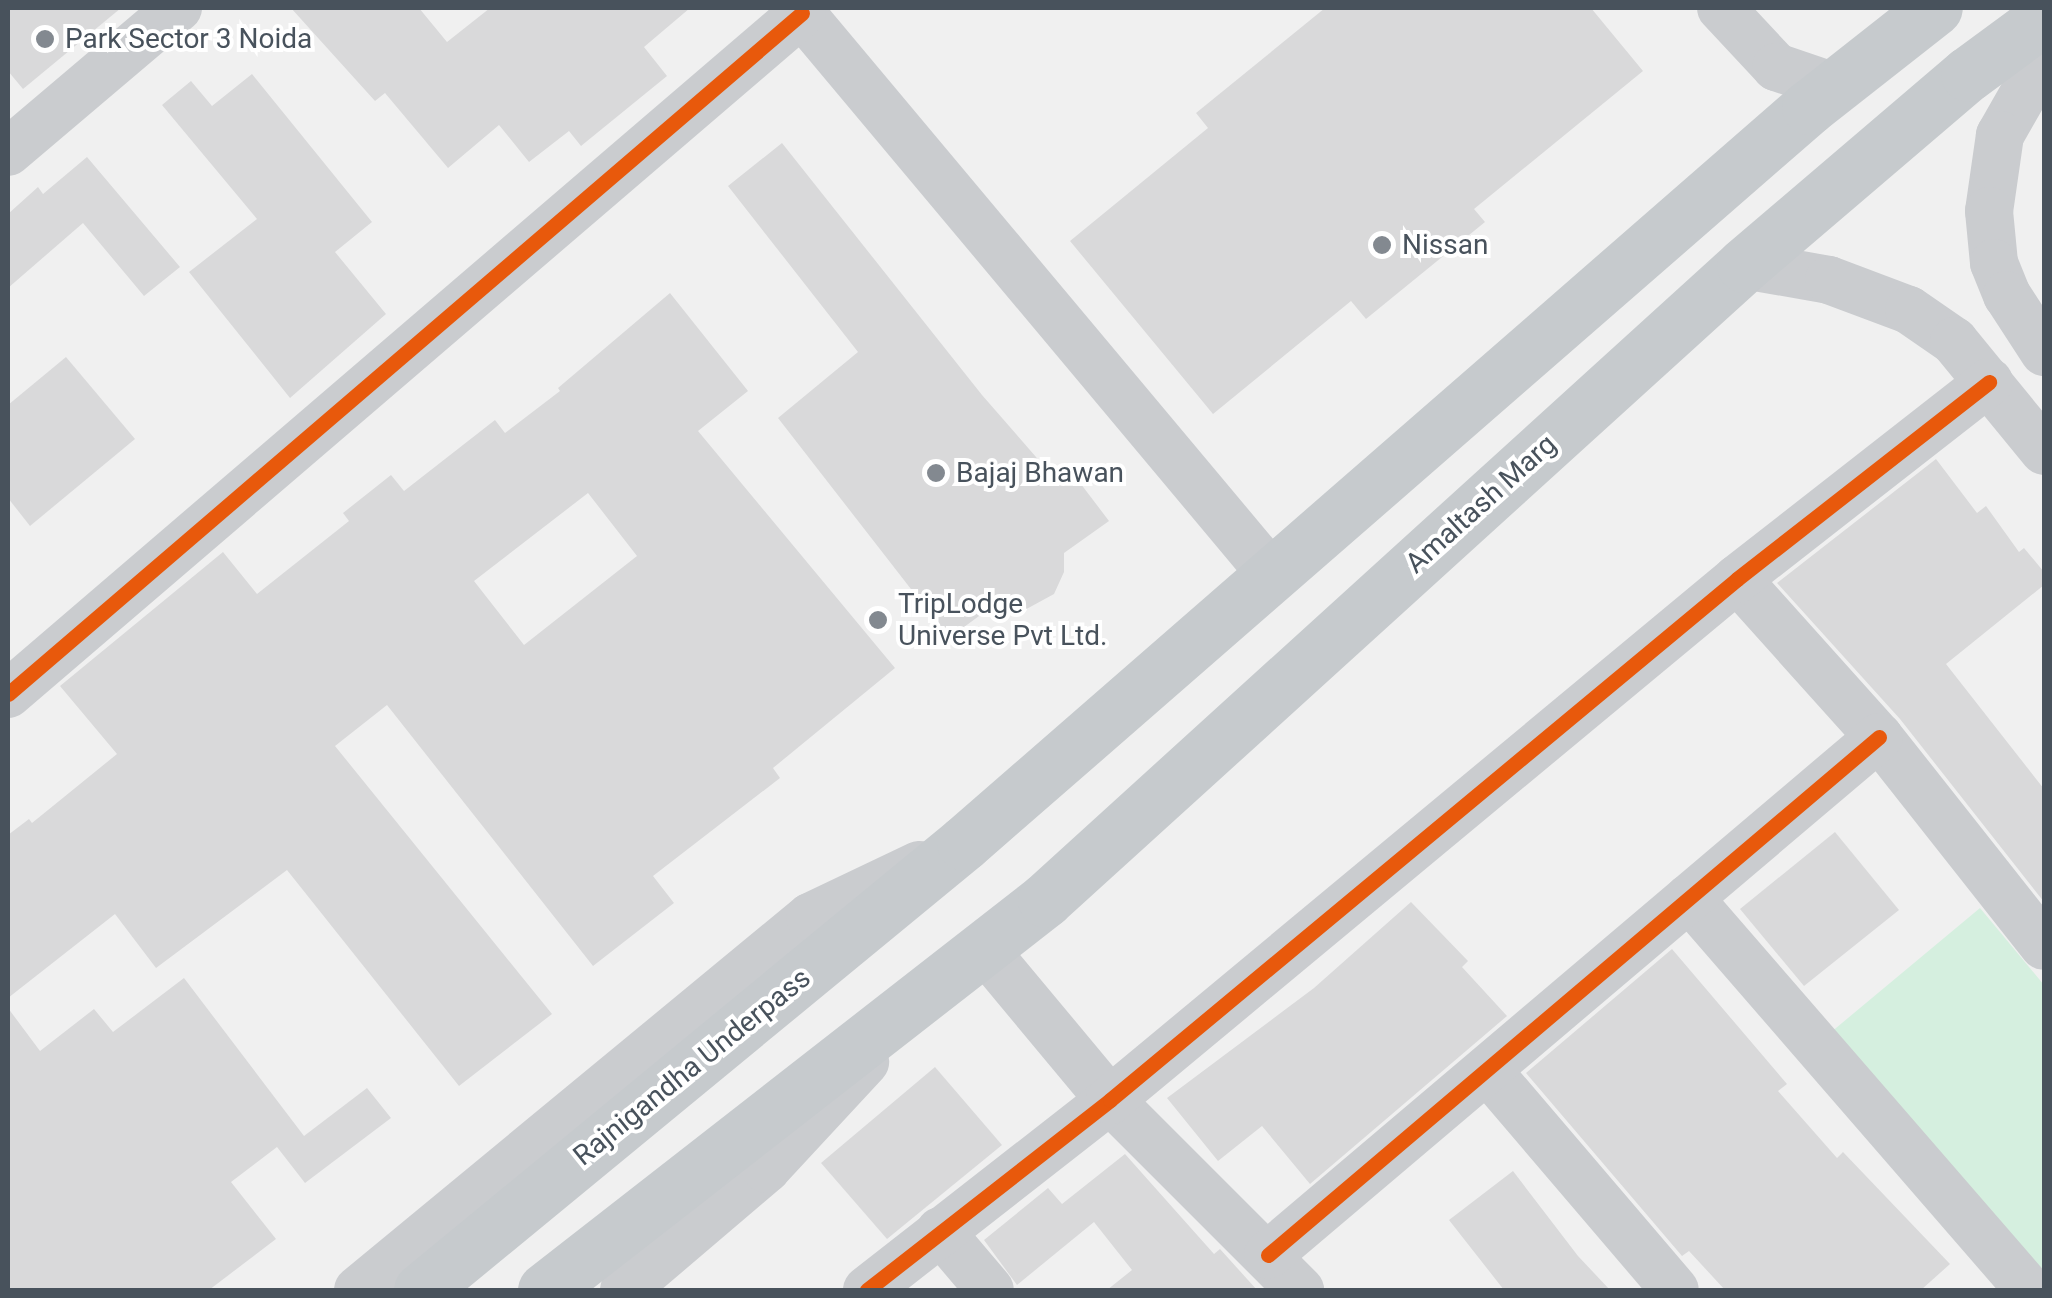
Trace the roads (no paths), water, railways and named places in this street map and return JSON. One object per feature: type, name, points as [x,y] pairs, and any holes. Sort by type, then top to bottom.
[{"type":"main road","points":[[964,843],[1784,129],[1935,8]]},
{"type":"main road","name":"Amaltash Marg","points":[[924,997],[1045,900],[1744,265],[1968,74],[2044,18]]},
{"type":"main road","name":"Rajnigandha Underpass","points":[[421,1290],[964,843]]},
{"type":"main road","points":[[546,1290],[924,997]]},
{"type":"street","points":[[13,137],[178,8]]},
{"type":"street","points":[[1720,8],[1776,67],[1835,88]]},
{"type":"street","points":[[8,694],[799,10],[1272,575]]},
{"type":"street","points":[[2042,344],[2006,295],[1994,264],[1989,212],[2000,136],[2044,58]]},
{"type":"street","points":[[1776,67],[1784,129]]},
{"type":"street","points":[[1744,265],[1829,280],[1909,310],[1954,341],[2044,452]]},
{"type":"street","points":[[867,1290],[1110,1100],[1736,579],[1989,382]]},
{"type":"street","points":[[1736,579],[1878,737],[2044,946]]},
{"type":"street","points":[[1268,1256],[1878,737]]},
{"type":"street","points":[[358,1290],[810,917],[964,843]]},
{"type":"street","points":[[1689,898],[2029,1290]]},
{"type":"street","points":[[984,949],[1110,1100],[1300,1290]]},
{"type":"street","points":[[624,1290],[766,1170],[924,997]]},
{"type":"street","points":[[1487,1070],[1675,1290]]},
{"type":"street","points":[[940,1231],[990,1290]]},
{"type":"place","name":"Park Sector 3 Noida","points":[[45,39]]},
{"type":"place","name":"Nissan","points":[[1382,245]]},
{"type":"place","name":"Bajaj Bhawan","points":[[936,473]]},
{"type":"place","name":"TripLodge Universe Pvt Ltd.","points":[[878,620]]}]
